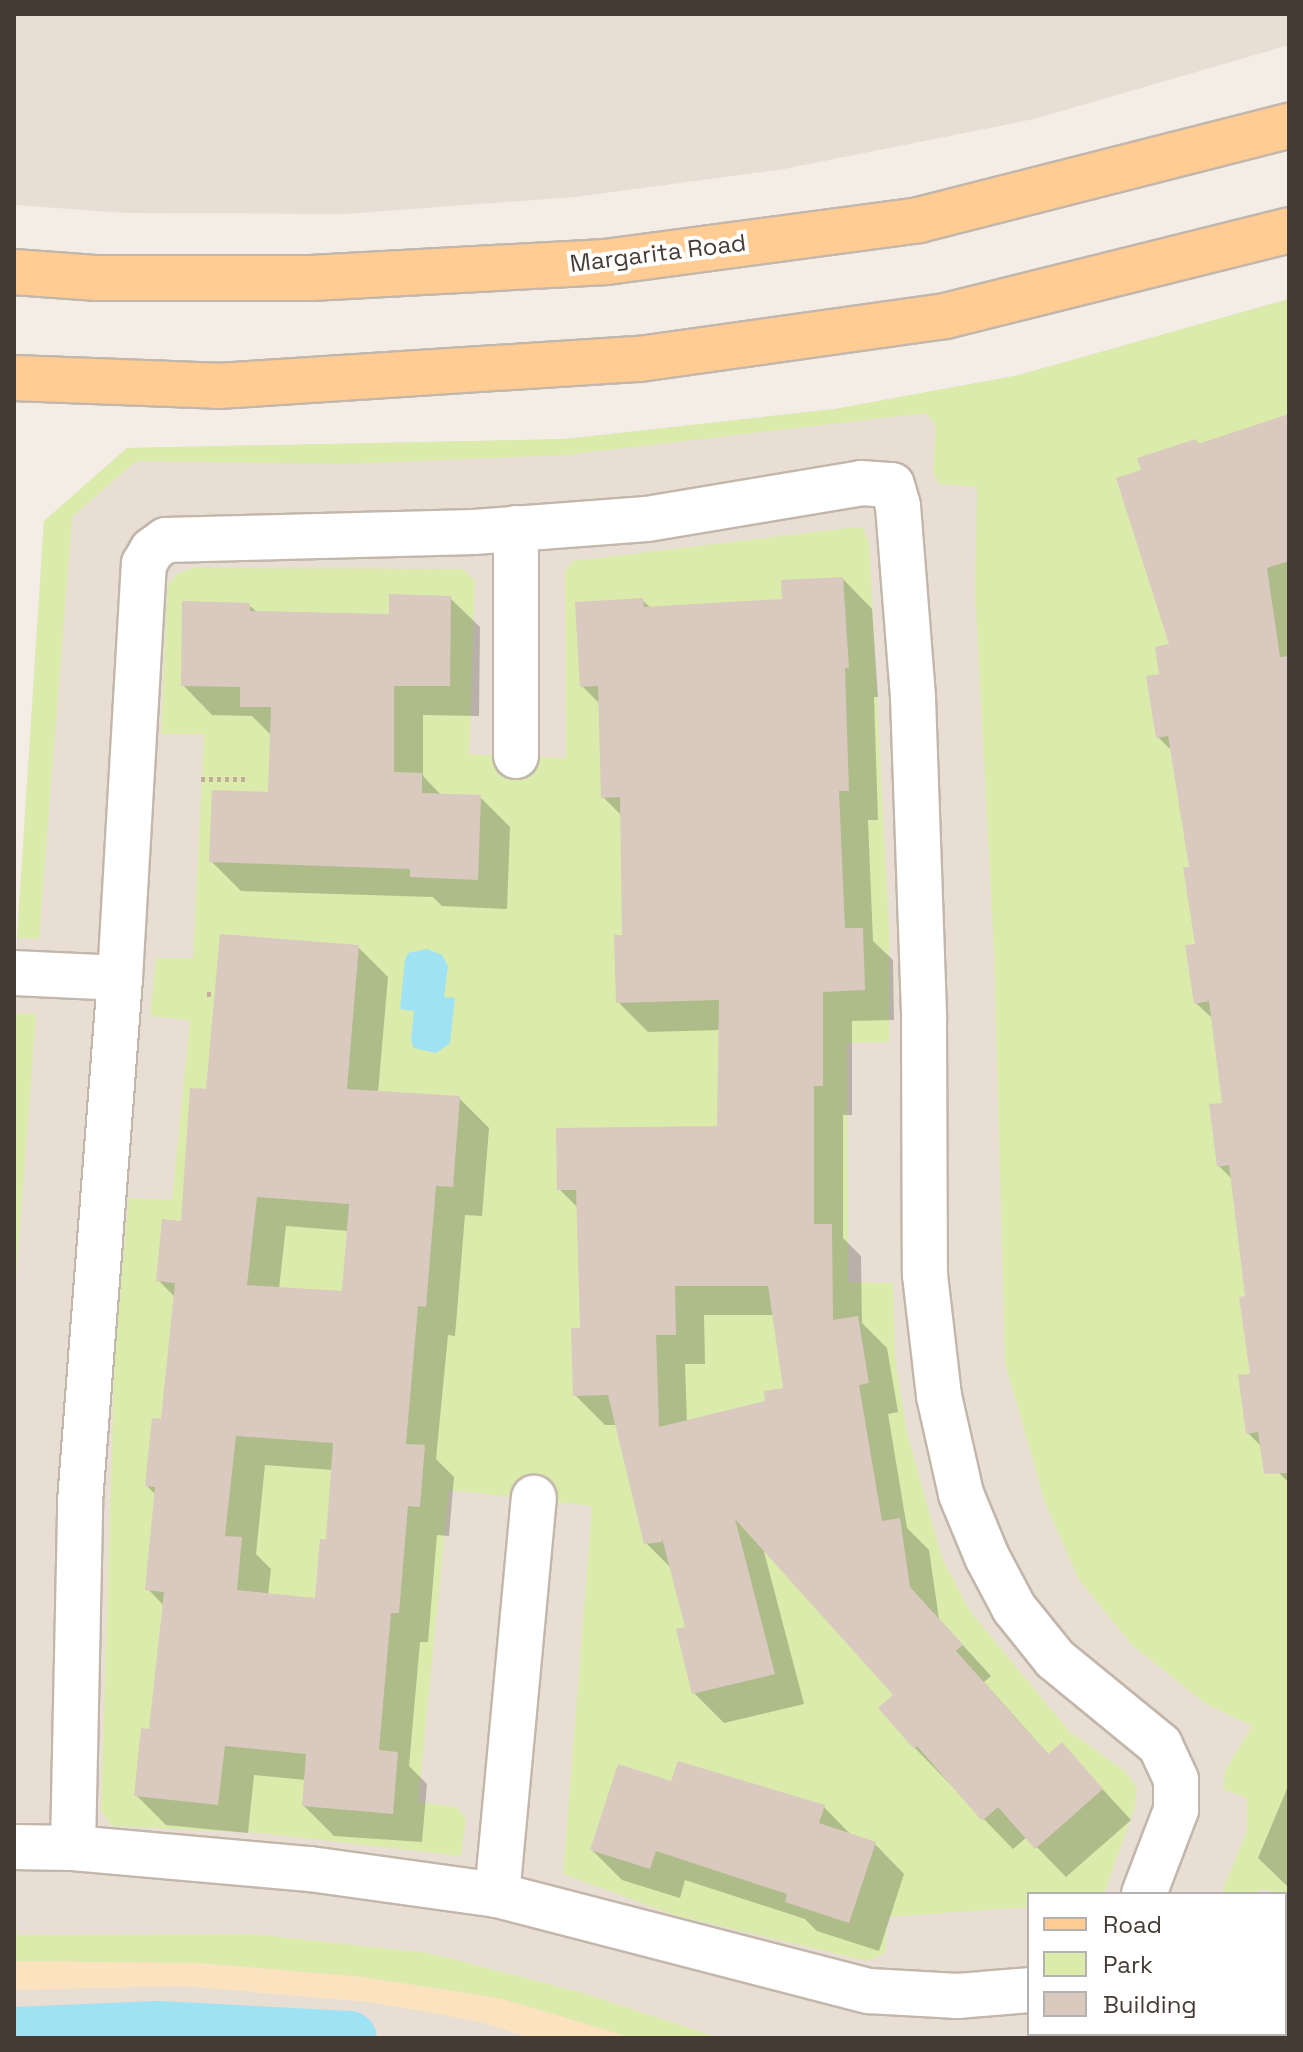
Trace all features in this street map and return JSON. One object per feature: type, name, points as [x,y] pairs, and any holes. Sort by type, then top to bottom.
[{"type":"main road","name":"Margarita Road","points":[[14,272],[95,278],[311,278],[606,262],[919,220],[1289,126]]},
{"type":"main road","points":[[14,378],[218,386],[640,359],[945,316],[1289,230]]},
{"type":"lane","points":[[73,1848],[80,1502],[120,978],[144,564],[152,550],[166,540],[516,528],[647,519],[861,483],[892,485],[898,506],[913,698],[924,1020],[925,1275],[939,1396],[961,1494],[987,1557],[1014,1608],[1055,1659],[1160,1745],[1176,1780],[1176,1810],[1145,1892]]},
{"type":"lane","points":[[516,528],[516,756]]},
{"type":"lane","points":[[14,973],[120,978]]},
{"type":"lane","points":[[497,1895],[534,1498]]},
{"type":"lane","points":[[14,1847],[73,1848],[310,1869],[497,1895],[869,1991],[958,1996],[1027,1990]]},
{"type":"path","points":[[201,779],[247,779]]},
{"type":"path","points":[[207,994],[215,994]]},
{"type":"shaded area","points":[[14,14],[1289,14],[1289,45],[1034,119],[784,169],[575,197],[344,214],[126,213],[14,205]]},
{"type":"shaded area","points":[[1289,299],[1289,2038],[14,2038],[14,988],[44,521],[127,448],[565,439],[835,409],[1019,375]]},
{"type":"green space","points":[[1289,299],[1289,1900],[1287,1892],[1261,1889],[1259,1892],[1222,1892],[1247,1831],[1247,1798],[1223,1789],[1225,1770],[1252,1726],[1206,1704],[1132,1645],[1079,1580],[1045,1503],[1005,1363],[994,953],[975,592],[977,487],[939,484],[933,472],[936,426],[926,413],[565,455],[341,464],[136,461],[72,517],[39,939],[17,938],[44,521],[127,448],[565,439],[835,409],[1019,375]]},
{"type":"green space","points":[[847,528],[863,528],[869,543],[889,930],[889,1042],[847,1043],[848,1282],[893,1283],[895,1358],[907,1433],[942,1558],[970,1611],[1069,1731],[1125,1771],[1137,1789],[1134,1810],[1105,1892],[1027,1892],[1027,1907],[888,1917],[885,1953],[867,1961],[674,1915],[563,1874],[592,1506],[449,1490],[418,1802],[457,1807],[466,1819],[461,1856],[261,1833],[111,1826],[101,1810],[115,1346],[129,1198],[172,1200],[190,1020],[150,1016],[156,958],[193,958],[204,734],[161,734],[168,585],[177,574],[192,568],[463,569],[475,581],[469,754],[566,758],[565,572],[573,561]]},
{"type":"green space","points":[[14,1013],[36,1014],[14,1306]]},
{"type":"green space","points":[[14,1887],[17,1935],[252,1934],[429,1953],[583,1993],[719,2038],[633,2038],[499,1998],[363,1977],[199,1963],[14,1961]]},
{"type":"sand","points":[[14,1961],[199,1963],[363,1977],[499,1998],[633,2038],[532,2038],[476,2021],[369,2002],[182,1986],[14,1990]]},
{"type":"water","points":[[427,949],[442,955],[448,966],[444,997],[455,998],[450,1043],[436,1053],[414,1048],[411,1040],[414,1011],[400,1009],[408,953]]},
{"type":"building","points":[[1289,414],[1289,561],[1267,568],[1280,657],[1289,656],[1289,1473],[1264,1474],[1258,1432],[1246,1434],[1238,1375],[1250,1374],[1239,1297],[1245,1296],[1229,1165],[1217,1167],[1209,1104],[1222,1103],[1209,1001],[1194,1004],[1185,945],[1195,944],[1183,867],[1189,867],[1168,736],[1156,738],[1146,676],[1159,674],[1155,647],[1169,644],[1116,478],[1141,470],[1137,458],[1196,439],[1198,444]]},
{"type":"building","points":[[843,577],[849,668],[845,668],[849,791],[839,791],[845,928],[863,928],[865,990],[823,992],[823,1086],[814,1086],[814,1224],[832,1224],[833,1320],[858,1316],[869,1383],[859,1385],[882,1521],[900,1518],[910,1587],[963,1645],[956,1651],[1048,1754],[1062,1742],[1103,1789],[1035,1849],[998,1807],[982,1821],[917,1746],[914,1749],[878,1708],[893,1695],[735,1519],[775,1674],[692,1694],[676,1629],[685,1627],[662,1538],[662,1542],[644,1544],[608,1395],[573,1396],[571,1328],[580,1328],[576,1190],[557,1190],[556,1128],[717,1126],[719,1000],[616,1003],[614,935],[622,935],[620,797],[601,798],[598,686],[580,687],[575,602],[643,598],[644,607],[782,599],[781,580]],"holes":[[[675,1286],[768,1286],[783,1388],[764,1391],[765,1401],[659,1427],[656,1335],[676,1335]]]},
{"type":"building","points":[[389,594],[451,596],[450,686],[394,686],[394,772],[422,773],[422,793],[481,795],[478,880],[410,877],[410,869],[209,862],[212,790],[268,792],[271,707],[240,707],[240,687],[181,686],[182,601],[250,603],[250,611],[389,614]]},
{"type":"building","points":[[220,934],[359,945],[347,1089],[460,1096],[453,1187],[436,1186],[426,1307],[418,1306],[406,1444],[425,1445],[420,1507],[408,1506],[399,1613],[391,1613],[379,1750],[398,1752],[393,1814],[302,1806],[306,1754],[225,1746],[218,1805],[134,1796],[141,1728],[149,1729],[164,1592],[145,1590],[155,1487],[145,1486],[152,1418],[161,1419],[175,1283],[156,1281],[162,1219],[181,1221],[190,1088],[206,1089]],"holes":[[[257,1197],[349,1204],[342,1291],[247,1285]],[[236,1436],[333,1443],[326,1539],[320,1539],[315,1598],[237,1590],[242,1537],[225,1536]]]},
{"type":"building","points":[[678,1761],[825,1805],[819,1823],[876,1842],[849,1923],[785,1902],[787,1894],[656,1851],[650,1869],[590,1850],[618,1764],[671,1781]]},
{"type":"waterway","points":[[14,2034],[158,2028],[350,2038]]}]
